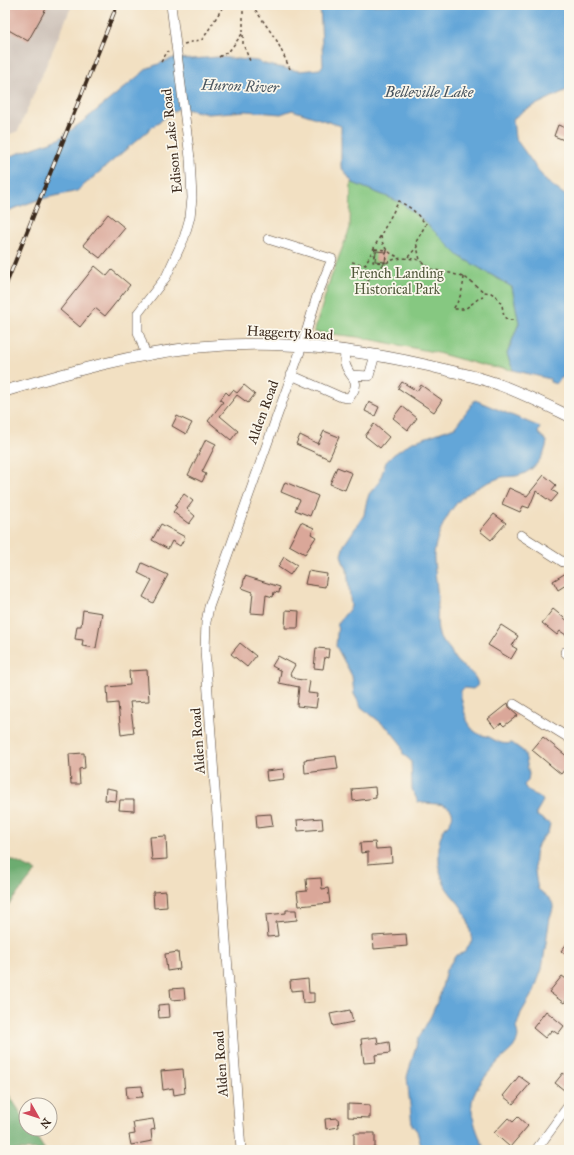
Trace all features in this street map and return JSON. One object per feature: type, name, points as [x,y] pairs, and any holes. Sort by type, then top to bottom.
[{"type":"main road","name":"Haggerty Road","points":[[5,391],[83,368],[146,355],[199,347],[262,345],[302,346],[345,350],[375,355],[461,374],[499,385],[569,416]]},
{"type":"street","name":"Edison Lake Road","points":[[146,355],[138,332],[138,313],[166,277],[184,238],[190,217],[192,198],[190,158],[171,5]]},
{"type":"street","name":"Alden Road","points":[[241,1150],[205,636],[209,607],[302,346],[317,296],[332,259],[268,239]]},
{"type":"street","points":[[291,375],[341,397],[349,398],[356,387],[356,382],[345,364],[345,350]]},
{"type":"street","points":[[351,375],[369,376],[375,355]]},
{"type":"street","points":[[521,535],[563,562],[569,559]]},
{"type":"street","points":[[514,704],[569,738]]},
{"type":"street","points":[[536,1150],[569,1105]]},
{"type":"path","points":[[179,45],[203,39],[224,5]]},
{"type":"path","points":[[243,5],[242,34],[250,61]]},
{"type":"path","points":[[252,5],[277,41],[290,69]]},
{"type":"path","points":[[219,57],[230,50],[242,34]]},
{"type":"path","points":[[162,62],[169,48]]},
{"type":"path","points":[[368,278],[366,265],[399,201],[412,209],[426,224],[416,242],[420,260]]},
{"type":"path","points":[[381,234],[383,246],[392,255],[420,260],[430,270],[464,278],[484,292],[491,293],[496,296],[502,305],[504,317],[508,320],[514,320]]},
{"type":"path","points":[[408,257],[417,247]]},
{"type":"path","points":[[385,263],[373,262],[374,249],[387,250]]},
{"type":"path","points":[[385,263],[387,250]]},
{"type":"path","points":[[363,294],[368,278],[378,267],[399,257]]},
{"type":"path","points":[[352,262],[366,265]]},
{"type":"path","points":[[464,278],[463,288],[457,304],[453,309],[465,309],[478,299],[483,298]]},
{"type":"shaded area","points":[[5,5],[72,5],[18,131],[5,136]]},
{"type":"green space","name":"French Landing Historical Park","points":[[351,182],[400,202],[423,220],[459,256],[512,287],[519,323],[507,354],[513,370],[485,366],[434,352],[358,337],[314,332],[330,280],[350,228]]},
{"type":"green space","points":[[5,857],[36,871],[5,909]]},
{"type":"green space","points":[[5,1089],[18,1109],[18,1137],[36,1137],[45,1150],[5,1150]]},
{"type":"water","name":"Belleville Lake","points":[[320,5],[569,5],[569,89],[523,111],[513,119],[515,138],[546,181],[569,198],[569,374],[560,379],[556,384],[550,382],[550,379],[513,370],[507,354],[519,323],[512,287],[459,256],[423,220],[400,202],[353,183],[341,167],[341,126],[292,110],[281,114],[245,111],[208,114],[177,109],[156,124],[77,191],[36,201],[5,212],[5,158],[59,139],[86,119],[148,68],[174,58],[192,59],[219,57],[257,61],[268,65],[299,71],[320,69],[323,65]]},
{"type":"water","points":[[475,400],[540,427],[538,433],[547,441],[542,457],[530,470],[518,476],[502,477],[475,489],[456,504],[446,518],[438,535],[434,552],[438,600],[438,630],[441,639],[450,649],[455,659],[472,673],[477,680],[478,685],[473,689],[464,688],[461,691],[464,712],[470,726],[478,734],[488,736],[505,744],[512,743],[525,754],[529,774],[528,781],[524,785],[526,789],[542,798],[543,801],[536,815],[550,824],[548,833],[542,838],[536,851],[535,874],[538,889],[549,898],[553,904],[553,907],[550,917],[542,969],[534,991],[521,1013],[516,1028],[518,1036],[517,1041],[511,1050],[488,1073],[479,1085],[473,1097],[472,1114],[485,1150],[422,1150],[417,1131],[412,1125],[407,1077],[418,1039],[431,1016],[440,995],[446,970],[456,955],[463,953],[472,941],[466,917],[461,907],[449,892],[443,880],[439,863],[441,836],[443,830],[452,818],[452,812],[446,806],[418,802],[412,789],[411,761],[403,754],[401,744],[389,729],[361,707],[354,694],[352,676],[336,646],[338,623],[351,607],[347,569],[341,555],[344,545],[364,515],[369,494],[379,482],[386,462],[410,443],[455,427]]},
{"type":"building","points":[[5,5],[43,5],[47,7],[28,41],[5,28]]},
{"type":"building","points":[[558,125],[568,129],[564,140],[554,136]]},
{"type":"building","points":[[108,214],[125,228],[100,258],[83,245]]},
{"type":"building","points":[[376,251],[386,252],[385,262],[375,261]]},
{"type":"building","points":[[95,266],[107,276],[112,270],[130,285],[105,316],[95,308],[80,327],[60,310]]},
{"type":"building","points":[[402,382],[417,391],[421,385],[442,400],[434,412],[398,388]]},
{"type":"building","points":[[244,385],[255,394],[248,403],[237,395],[220,416],[238,431],[231,440],[208,421],[223,402],[220,400],[226,392],[229,395],[233,390],[237,393]]},
{"type":"building","points":[[369,402],[379,407],[375,416],[365,411]]},
{"type":"building","points":[[402,406],[417,418],[408,430],[393,418]]},
{"type":"building","points":[[177,416],[192,423],[186,434],[172,426]]},
{"type":"building","points":[[374,424],[389,437],[380,448],[365,436]]},
{"type":"building","points":[[324,431],[339,437],[329,459],[296,444],[300,435],[318,444]]},
{"type":"building","points":[[206,439],[216,444],[202,472],[206,474],[202,482],[188,475]]},
{"type":"building","points":[[337,467],[352,473],[345,490],[330,484]]},
{"type":"building","points":[[544,475],[556,485],[552,490],[558,494],[551,502],[536,491],[529,508],[523,506],[520,512],[502,504],[509,488],[527,496]]},
{"type":"building","points":[[285,482],[318,496],[310,516],[295,510],[300,500],[281,492]]},
{"type":"building","points":[[184,494],[193,501],[187,509],[195,516],[189,524],[173,512],[177,507],[175,506]]},
{"type":"building","points":[[494,514],[506,523],[491,540],[480,531]]},
{"type":"building","points":[[301,522],[314,528],[311,534],[316,537],[305,554],[289,545]]},
{"type":"building","points":[[161,524],[185,537],[180,546],[172,541],[168,549],[152,540]]},
{"type":"building","points":[[284,557],[297,565],[290,575],[278,567]]},
{"type":"building","points":[[142,563],[168,575],[153,603],[143,597],[152,580],[138,573]]},
{"type":"building","points":[[308,571],[327,574],[325,587],[305,584]]},
{"type":"building","points":[[569,571],[569,583],[558,590],[553,581]]},
{"type":"building","points":[[245,576],[280,587],[279,593],[274,592],[273,597],[266,595],[264,614],[251,613],[253,592],[242,588]]},
{"type":"building","points":[[553,609],[569,622],[569,632],[566,635],[560,631],[557,635],[542,623]]},
{"type":"building","points":[[83,610],[102,613],[96,648],[82,646],[83,640],[75,639],[77,626],[81,626]]},
{"type":"building","points":[[286,610],[299,611],[298,628],[285,628]]},
{"type":"building","points":[[501,625],[518,636],[512,646],[517,649],[511,659],[488,645]]},
{"type":"building","points":[[240,643],[256,656],[247,667],[231,654]]},
{"type":"building","points":[[316,648],[329,649],[328,658],[325,657],[323,669],[314,668]]},
{"type":"building","points":[[278,656],[295,665],[290,674],[296,679],[310,681],[308,693],[318,694],[316,708],[297,706],[299,687],[279,683],[281,671],[272,666]]},
{"type":"building","points":[[147,670],[149,701],[130,702],[134,733],[121,735],[118,703],[108,704],[107,687],[130,685],[129,671]]},
{"type":"building","points":[[508,703],[509,707],[518,715],[504,726],[501,723],[495,728],[488,719]]},
{"type":"building","points":[[543,737],[569,758],[569,764],[561,774],[532,750]]},
{"type":"building","points":[[84,753],[85,768],[79,769],[80,784],[71,784],[69,754]]},
{"type":"building","points":[[336,756],[338,769],[305,773],[304,760]]},
{"type":"building","points":[[283,769],[284,779],[267,781],[266,771]]},
{"type":"building","points":[[375,787],[376,798],[353,801],[352,789]]},
{"type":"building","points":[[106,788],[117,790],[116,801],[105,800]]},
{"type":"building","points":[[120,800],[134,800],[134,811],[119,810]]},
{"type":"building","points":[[271,814],[273,826],[257,828],[256,815]]},
{"type":"building","points":[[322,818],[323,829],[298,831],[297,820]]},
{"type":"building","points":[[166,836],[167,859],[152,860],[150,837]]},
{"type":"building","points":[[375,842],[376,849],[391,848],[392,862],[368,864],[368,852],[361,853],[360,843]]},
{"type":"building","points":[[321,878],[322,889],[328,888],[330,903],[299,906],[297,892],[307,891],[306,879]]},
{"type":"building","points":[[166,891],[167,907],[154,908],[153,892]]},
{"type":"building","points":[[286,910],[296,910],[297,920],[276,922],[278,936],[268,937],[266,915],[286,913]]},
{"type":"building","points":[[406,934],[407,946],[374,949],[373,936]]},
{"type":"building","points":[[569,941],[569,957],[561,951]]},
{"type":"building","points":[[178,952],[180,969],[167,971],[165,954]]},
{"type":"building","points":[[562,976],[569,981],[569,985],[565,991],[569,997],[564,1003],[549,992]]},
{"type":"building","points":[[308,979],[309,993],[314,993],[314,1002],[303,1003],[302,990],[291,991],[290,981]]},
{"type":"building","points":[[184,988],[185,999],[171,1000],[170,989]]},
{"type":"building","points":[[169,1004],[170,1017],[159,1018],[158,1005]]},
{"type":"building","points":[[350,1010],[353,1022],[333,1026],[330,1014]]},
{"type":"building","points":[[546,1011],[564,1026],[558,1034],[552,1030],[545,1038],[533,1028]]},
{"type":"building","points":[[377,1037],[378,1044],[389,1042],[390,1053],[375,1055],[376,1062],[364,1063],[361,1039]]},
{"type":"building","points":[[183,1069],[185,1093],[174,1095],[173,1088],[163,1090],[161,1071]]},
{"type":"building","points":[[563,1073],[569,1078],[569,1084],[564,1090],[555,1083]]},
{"type":"building","points":[[519,1076],[530,1084],[513,1104],[503,1096]]},
{"type":"building","points":[[142,1086],[143,1097],[127,1098],[126,1087]]},
{"type":"building","points":[[348,1104],[370,1105],[370,1118],[348,1117]]},
{"type":"building","points":[[518,1117],[528,1126],[510,1147],[494,1133],[508,1118],[513,1122]]},
{"type":"building","points":[[338,1118],[339,1127],[326,1129],[325,1119]]},
{"type":"building","points":[[153,1119],[155,1129],[151,1130],[152,1141],[131,1145],[129,1135],[135,1134],[133,1122]]},
{"type":"building","points":[[354,1133],[375,1133],[375,1148],[354,1149]]},
{"type":"railway","points":[[5,287],[117,5]]},
{"type":"water label","name":"Huron River","points":[[240,86]]}]
